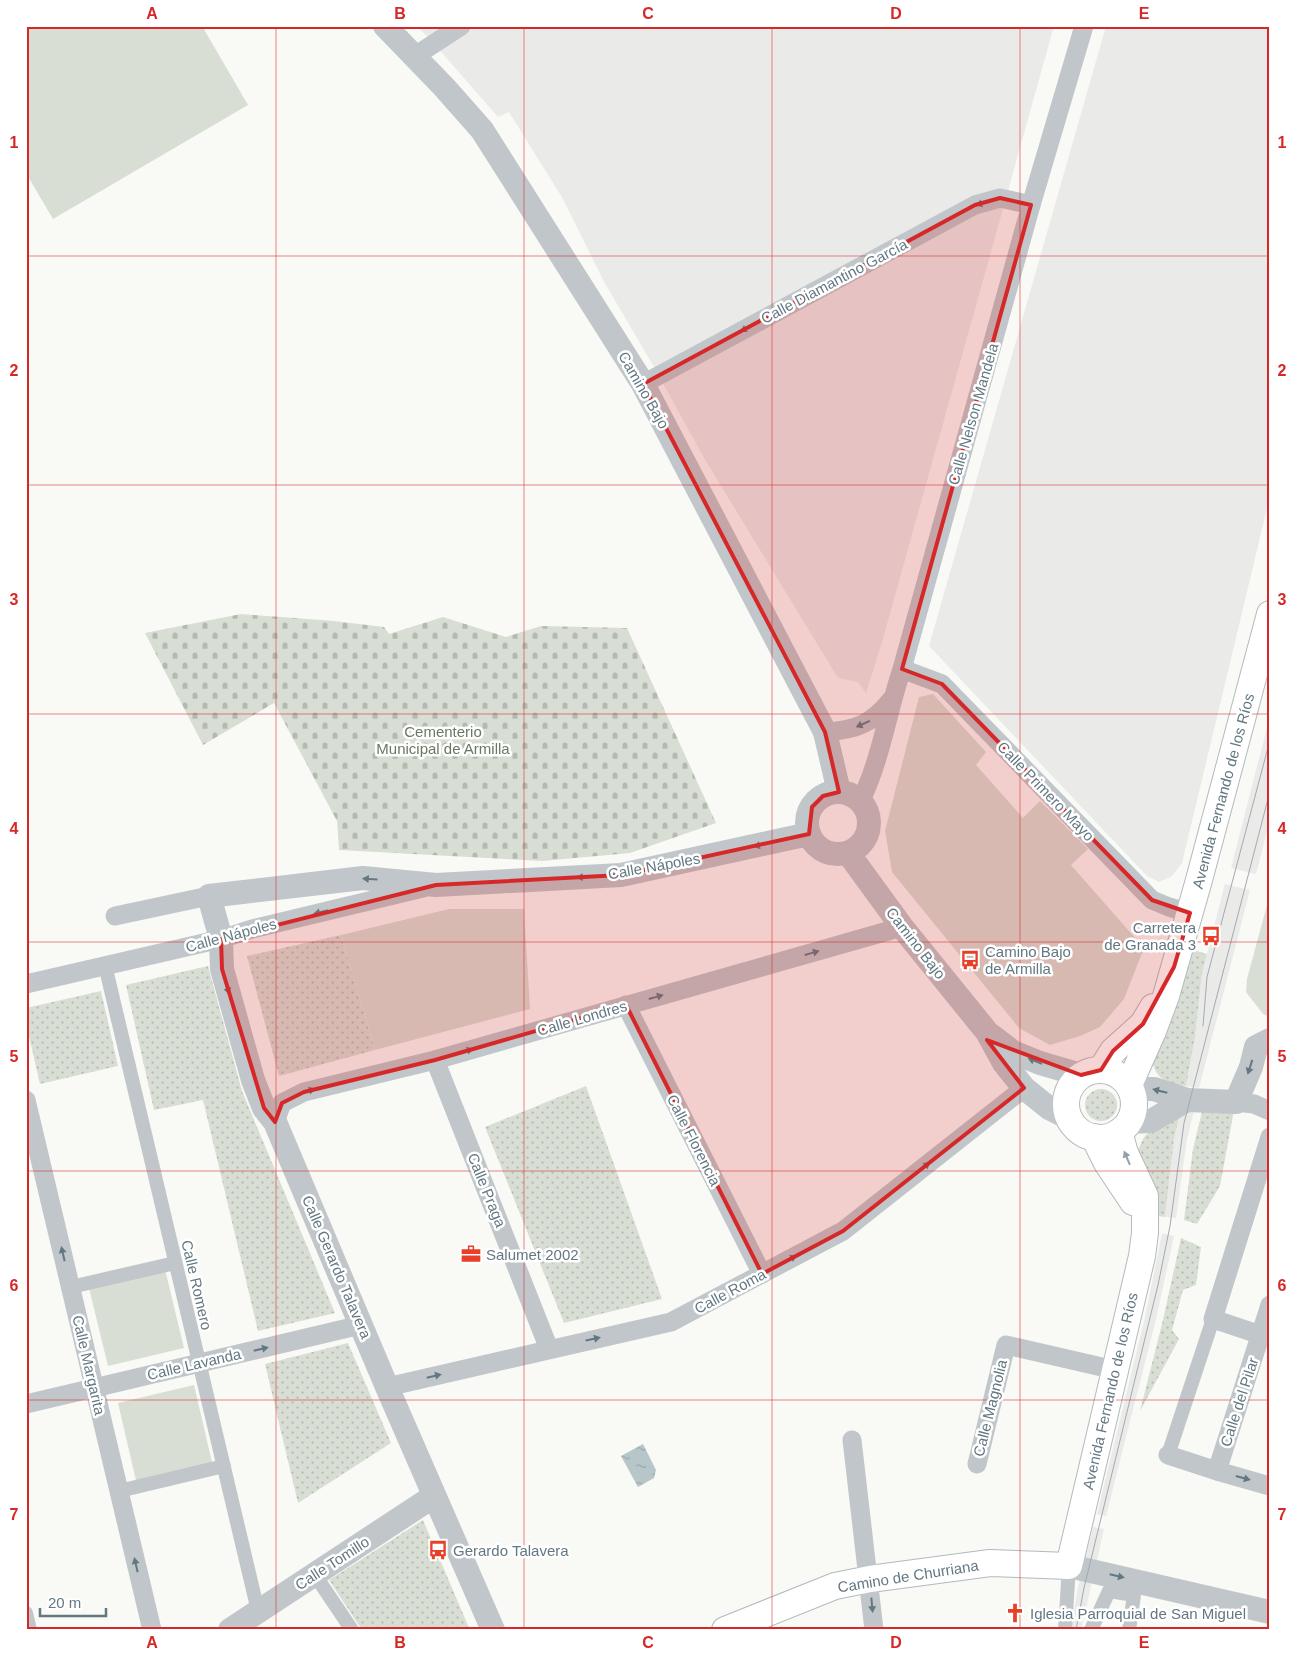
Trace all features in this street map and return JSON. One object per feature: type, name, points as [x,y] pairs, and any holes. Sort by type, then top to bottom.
[{"type":"main road","name":"Avenida Fernando de los Ríos","points":[[1130,1087],[1166,996],[1270,614]]},
{"type":"main road","name":"Avenida Fernando de los Ríos","points":[[1091,1072],[1143,1024],[1174,967]]},
{"type":"main road","points":[[1091,1072],[1117,1074],[1130,1087],[1134,1106],[1114,1130],[1080,1132],[1069,1118],[1066,1102],[1067,1095],[1075,1081],[1091,1072]]},
{"type":"main road","name":"Avenida Fernando de los Ríos","points":[[1069,1566],[1142,1256],[1145,1233],[1145,1196],[1114,1130]]},
{"type":"main road","name":"Camino de Churriana","points":[[725,1630],[835,1586],[870,1579],[990,1563],[1069,1566]]},
{"type":"street","name":"Camino Bajo","points":[[385,26],[482,130],[643,384],[825,732],[850,797]]},
{"type":"street","points":[[415,56],[461,26]]},
{"type":"street","name":"Calle Nelson Mandela","points":[[850,797],[870,781],[1030,205],[1084,26]]},
{"type":"street","name":"Calle Diamantino García","points":[[643,384],[975,205],[1000,198],[1030,205]]},
{"type":"street","name":"Calle Primero Mayo","points":[[902,669],[942,684],[1152,900],[1169,907],[1190,912]]},
{"type":"street","points":[[825,732],[844,731],[867,723],[882,711],[892,699]]},
{"type":"street","points":[[823,796],[850,797],[868,817],[868,830],[864,840],[854,850],[831,854],[822,850],[812,840],[809,834],[808,817],[812,807],[823,796]]},
{"type":"street","name":"Calle Nápoles","points":[[115,916],[209,896],[363,878],[436,885],[621,875],[809,834]]},
{"type":"street","name":"Camino Bajo","points":[[848,852],[902,927],[987,1032],[1004,1063],[1024,1088],[1049,1108],[1069,1118]]},
{"type":"street","name":"Calle Nápoles","points":[[26,984],[221,939],[252,929],[436,885]]},
{"type":"street","name":"Calle Gerardo Talavera","points":[[209,896],[221,939],[222,969],[253,1080],[264,1108],[275,1122],[387,1387],[493,1630]]},
{"type":"street","name":"Calle Londres","points":[[275,1122],[282,1103],[304,1092],[435,1060],[902,927]]},
{"type":"street","name":"Calle Romero","points":[[106,966],[198,1363],[258,1611]]},
{"type":"street","name":"Calle Florencia","points":[[626,1005],[762,1274]]},
{"type":"street","name":"Camino Bajo","points":[[987,1032],[1013,1052],[1040,1063],[1091,1072]]},
{"type":"street","points":[[1236,1102],[1251,1067],[1256,1047],[1270,1040]]},
{"type":"street","name":"Calle Praga","points":[[435,1060],[549,1349]]},
{"type":"street","points":[[1130,1087],[1154,1088],[1187,1100],[1254,1104],[1270,1111]]},
{"type":"street","name":"Calle Roma","points":[[387,1387],[671,1322],[842,1231],[1024,1088]]},
{"type":"street","name":"Calle Margarita","points":[[26,1100],[152,1630]]},
{"type":"street","points":[[1114,1130],[1151,1121],[1187,1100]]},
{"type":"street","points":[[1270,1137],[1168,1455],[1270,1486]]},
{"type":"street","points":[[70,1287],[175,1263]]},
{"type":"street","name":"Calle del Pilar","points":[[1217,1471],[1265,1337],[1270,1305]]},
{"type":"street","points":[[1213,1319],[1265,1337]]},
{"type":"street","name":"Calle Lavanda","points":[[26,1404],[362,1325]]},
{"type":"street","name":"Calle Magnolia","points":[[977,1464],[1006,1345],[1115,1370]]},
{"type":"street","points":[[852,1440],[870,1579],[874,1630]]},
{"type":"street","points":[[119,1491],[224,1466]]},
{"type":"street","name":"Calle Tomillo","points":[[230,1630],[434,1496]]},
{"type":"street","points":[[1065,1630],[1069,1566],[1270,1612]]},
{"type":"street","points":[[315,1575],[352,1630]]},
{"type":"street","points":[[1091,1630],[1109,1591],[1132,1594],[1134,1596],[1128,1630]]},
{"type":"street","points":[[26,1614],[30,1630]]},
{"type":"highlighted area","points":[[1000,198],[1031,205],[902,669],[942,684],[1152,900],[1190,913],[1174,967],[1143,1024],[1113,1051],[1101,1070],[1081,1075],[987,1040],[1024,1088],[843,1231],[762,1274],[626,1005],[435,1060],[304,1092],[282,1103],[275,1122],[264,1108],[222,969],[221,939],[436,885],[621,875],[784,840],[809,834],[812,807],[823,796],[839,792],[825,732],[643,384],[975,205]]},
{"type":"shaded area","points":[[417,26],[1054,26],[882,642],[866,693],[858,682],[838,678],[704,458],[603,280],[563,199],[509,112],[498,117]]},
{"type":"shaded area","points":[[1106,26],[1270,26],[1270,496],[1182,863],[1172,876],[1159,882],[1147,876],[929,646]]},
{"type":"shaded area","points":[[1270,716],[1270,819],[1256,874],[1231,868]]},
{"type":"shaded area","points":[[1225,884],[1250,890],[1199,1088],[1186,1086],[1195,1037],[1202,973]]},
{"type":"shaded area","points":[[1194,1111],[1187,1139],[1176,1218],[1165,1217],[1174,1139],[1180,1114]]},
{"type":"shaded area","points":[[1162,1233],[1174,1236],[1156,1319],[1106,1516],[1097,1514],[1145,1317]]},
{"type":"shaded area","points":[[1093,1527],[1104,1529],[1081,1630],[1071,1630],[1078,1587]]},
{"type":"green space","points":[[26,26],[202,26],[248,105],[53,219],[26,173]]},
{"type":"green space","name":"Cementerio Municipal de Armilla","points":[[241,614],[384,627],[389,634],[443,617],[506,637],[541,626],[627,628],[716,823],[630,853],[542,861],[339,850],[337,821],[274,703],[203,745],[145,633]]},
{"type":"green space","points":[[933,694],[986,752],[976,765],[1023,818],[1040,801],[1088,849],[1071,865],[1144,948],[1124,999],[1100,1027],[1080,1036],[1050,1045],[1019,1028],[892,872],[885,831],[919,697]]},
{"type":"green space","points":[[1270,894],[1270,1017],[1263,1014],[1246,992],[1247,979]]},
{"type":"green space","points":[[449,909],[524,909],[530,1009],[375,1050],[341,935]]},
{"type":"green space","points":[[341,935],[375,1050],[279,1076],[247,956]]},
{"type":"green space","points":[[1193,950],[1207,954],[1202,973],[1195,1037],[1186,1086],[1164,1080],[1157,1073],[1152,1061]]},
{"type":"green space","points":[[208,966],[242,1091],[335,1313],[258,1331],[203,1100],[154,1110],[126,985]]},
{"type":"green space","points":[[101,991],[118,1066],[40,1084],[26,1023],[26,1008]]},
{"type":"green space","points":[[586,1086],[662,1299],[564,1323],[485,1127]]},
{"type":"green space","points":[[1101,1089],[1107,1090],[1112,1094],[1116,1099],[1116,1111],[1112,1116],[1107,1120],[1101,1121],[1095,1120],[1090,1116],[1086,1111],[1085,1105],[1086,1099],[1090,1094],[1095,1090]]},
{"type":"green space","points":[[1234,1110],[1220,1186],[1197,1224],[1184,1220],[1193,1149],[1202,1112]]},
{"type":"green space","points":[[1180,1114],[1174,1139],[1165,1217],[1158,1216],[1139,1160],[1139,1148],[1144,1137],[1155,1126]]},
{"type":"green space","points":[[1181,1238],[1201,1247],[1196,1285],[1183,1290],[1172,1330],[1179,1339],[1140,1411],[1163,1320]]},
{"type":"green space","points":[[163,1261],[184,1348],[108,1366],[87,1280]]},
{"type":"green space","points":[[348,1343],[391,1443],[298,1503],[265,1364]]},
{"type":"green space","points":[[194,1385],[214,1471],[138,1489],[118,1403]]},
{"type":"green space","points":[[423,1520],[470,1630],[362,1630],[329,1580]]},
{"type":"water","points":[[643,1444],[656,1470],[654,1478],[638,1487],[621,1456]]},
{"type":"tram line","points":[[1203,1026],[1207,977],[1270,740]]},
{"type":"tram line","points":[[1076,1630],[1084,1588],[1158,1285],[1170,1226],[1184,1123],[1270,791]]},
{"type":"place","name":"Carretera de Granada 3","points":[[1211,936]]},
{"type":"place","name":"Camino Bajo de Armilla","points":[[970,960]]},
{"type":"place","name":"Salumet 2002","points":[[471,1254]]},
{"type":"place","name":"Gerardo Talavera","points":[[438,1550]]},
{"type":"place","name":"Iglesia Parroquial de San Miguel","points":[[1015,1613]]}]
